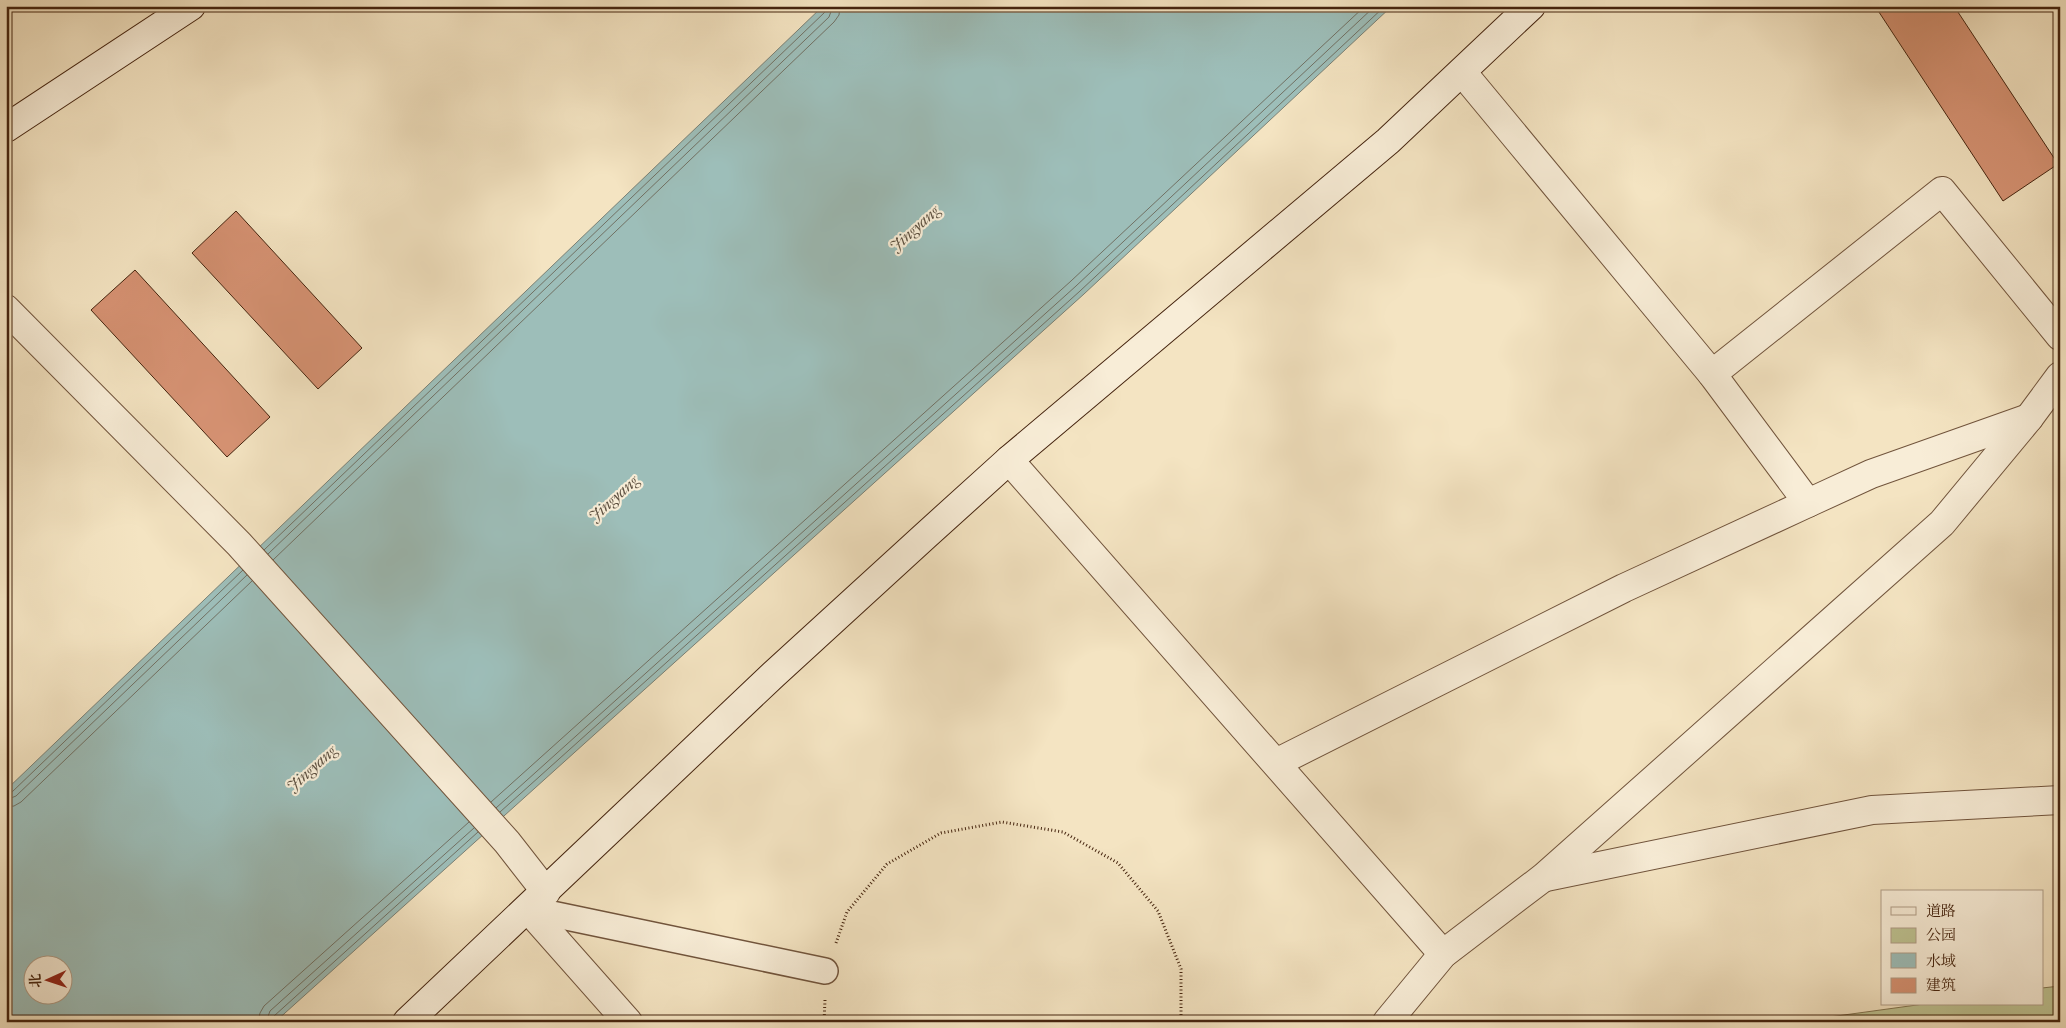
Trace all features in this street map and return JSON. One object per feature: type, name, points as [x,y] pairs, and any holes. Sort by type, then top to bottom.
[{"type":"street","points":[[6,128],[191,6]]},
{"type":"street","points":[[407,1022],[773,675],[1009,460],[1388,141],[1531,6]]},
{"type":"street","points":[[1462,72],[1712,374],[1808,503]]},
{"type":"street","points":[[1712,374],[1942,191],[2060,336]]},
{"type":"street","points":[[6,310],[239,544],[507,842],[537,900],[628,1022]]},
{"type":"street","points":[[1387,1022],[1443,954],[1544,877],[1942,523],[2060,376]]},
{"type":"street","points":[[1276,763],[1624,588],[1871,474],[2028,418]]},
{"type":"street","points":[[1009,460],[1443,954]]},
{"type":"street","points":[[1544,877],[1872,810],[2060,800]]},
{"type":"street","points":[[537,900],[825,971]]},
{"type":"path","points":[[824,1022],[825,971],[847,912],[887,864],[941,833],[1002,822],[1063,832],[1118,863],[1158,910],[1181,969],[1181,1022]]},
{"type":"green space","points":[[2060,986],[2060,1022],[1793,1022],[1909,1006],[2044,1006],[2044,988]]},
{"type":"water","name":"Jingyang","points":[[823,6],[1392,6],[1084,294],[275,1022],[6,1022],[6,790]]},
{"type":"building","points":[[1875,6],[1954,6],[2058,164],[2003,201]]},
{"type":"building","points":[[236,211],[362,348],[318,389],[192,253]]},
{"type":"building","points":[[135,270],[270,417],[227,457],[91,310]]}]
